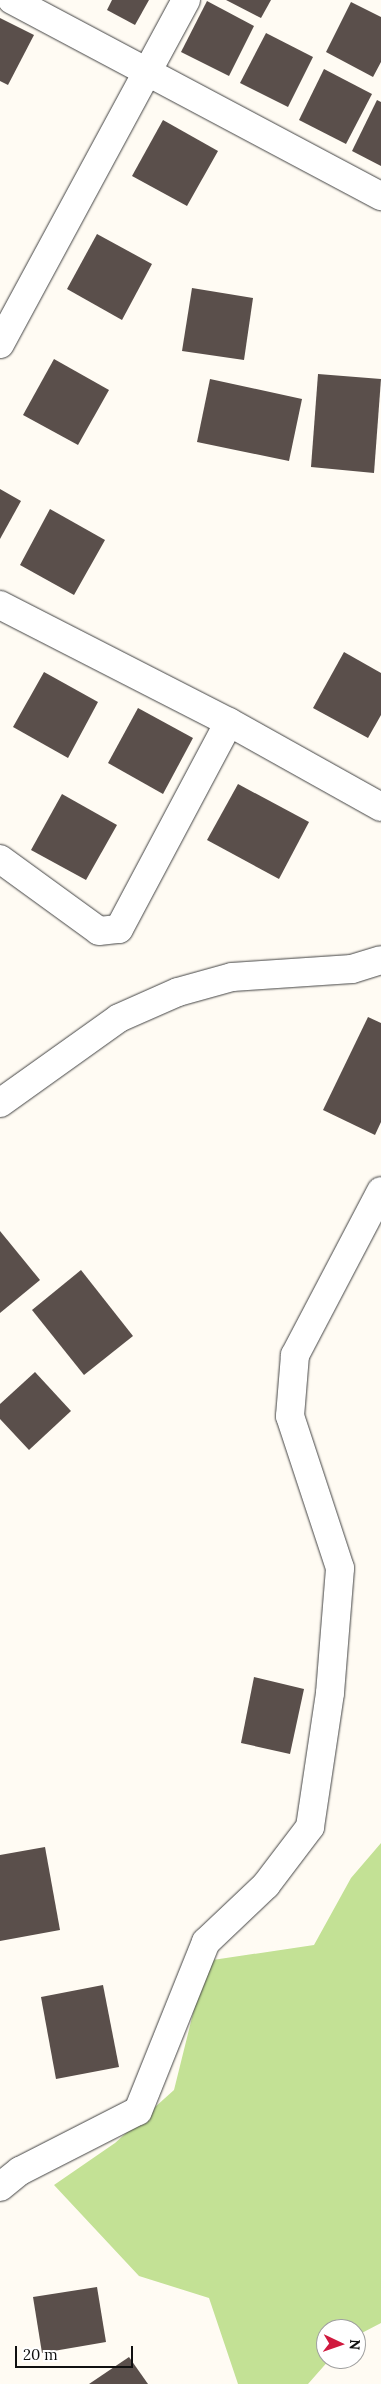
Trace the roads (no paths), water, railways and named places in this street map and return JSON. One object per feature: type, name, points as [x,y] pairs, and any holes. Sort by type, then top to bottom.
[{"type":"street","points":[[12,0],[381,196]]},
{"type":"street","points":[[0,344],[186,0]]},
{"type":"street","points":[[0,605],[229,722],[381,806]]},
{"type":"street","points":[[0,859],[99,931],[119,929],[229,722]]},
{"type":"street","points":[[0,1103],[119,1018],[178,992],[232,977],[352,969],[381,960]]},
{"type":"street","points":[[0,2187],[20,2171],[138,2111],[206,1942],[266,1885],[310,1827],[330,1693],[340,1568],[290,1416],[295,1355],[381,1191]]}]
